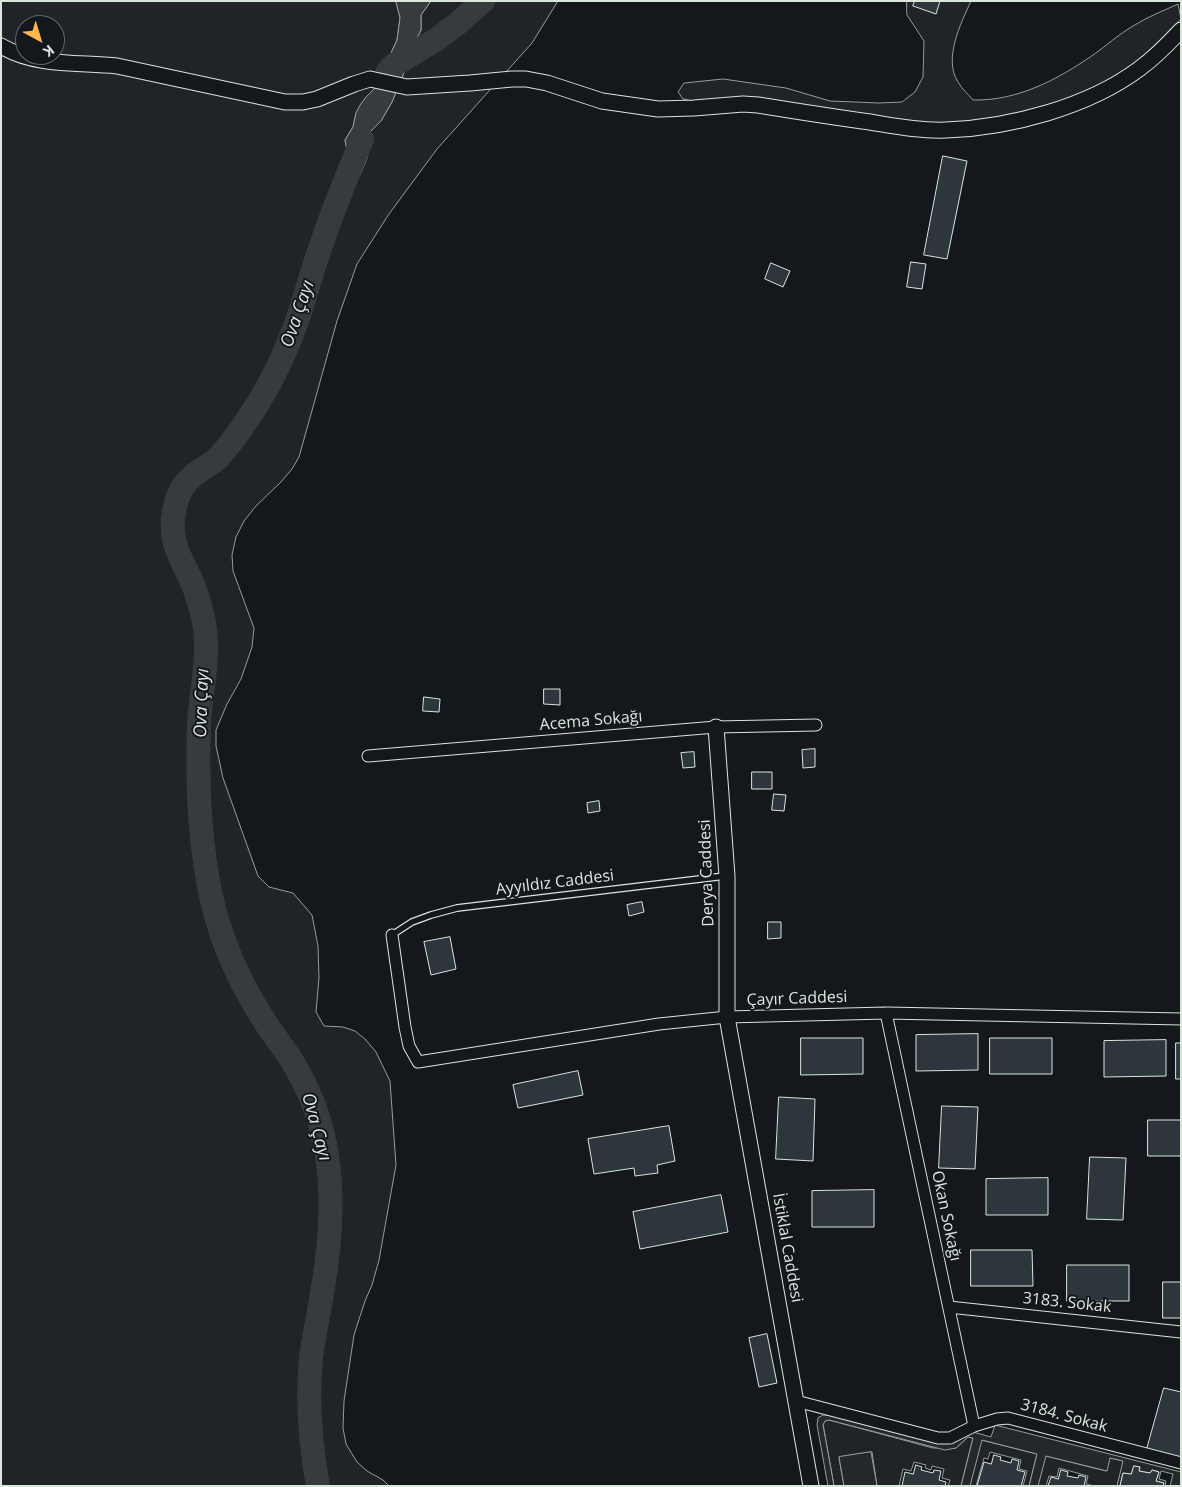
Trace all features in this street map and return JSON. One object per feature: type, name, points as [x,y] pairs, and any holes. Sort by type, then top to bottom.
[{"type":"street","points":[[1,46],[12,52],[45,61],[117,66],[285,102],[304,102],[317,99],[354,84],[370,80],[407,87],[526,79],[547,83],[602,101],[658,110],[750,105],[914,128],[945,130],[983,127],[1039,116],[1076,103],[1113,86],[1140,69],[1181,30]]},
{"type":"street","name":"Acema Sokağı","points":[[368,756],[716,727],[816,725]]},
{"type":"street","name":"Derya Caddesi","points":[[716,727],[727,876],[727,1017]]},
{"type":"street","name":"Çayır Caddesi","points":[[392,935],[405,1027],[409,1046],[418,1062],[659,1024],[727,1017],[886,1013],[1181,1020]]},
{"type":"street","name":"Okan Sokağı","points":[[886,1013],[974,1426]]},
{"type":"street","name":"İstiklal Caddesi","points":[[727,1017],[811,1486]]},
{"type":"street","name":"3183. Sokak","points":[[949,1307],[1181,1332]]},
{"type":"street","name":"3184. Sokak","points":[[796,1400],[938,1438],[950,1438],[974,1426],[1008,1418],[1181,1463]]},
{"type":"lane","name":"Ayyıldız Caddesi","points":[[392,935],[412,922],[431,914],[457,908],[727,876]]},
{"type":"shaded area","points":[[1,1],[396,1],[400,18],[397,40],[375,88],[366,97],[356,113],[353,127],[345,140],[347,150],[346,164],[360,175],[367,158],[369,133],[381,121],[392,102],[410,52],[421,30],[421,15],[431,1],[558,1],[532,43],[437,149],[389,214],[357,264],[337,321],[299,457],[281,482],[256,506],[244,521],[236,537],[232,555],[233,571],[254,628],[252,647],[241,679],[227,704],[216,730],[216,746],[223,778],[258,876],[269,887],[293,893],[312,915],[318,946],[319,978],[316,1012],[324,1026],[343,1027],[355,1031],[365,1039],[376,1052],[390,1081],[396,1165],[379,1260],[354,1335],[344,1401],[343,1428],[346,1444],[357,1462],[389,1486],[1,1486]]},
{"type":"shaded area","points":[[396,1],[431,1],[421,15],[421,30],[410,52],[392,102],[381,121],[369,133],[367,158],[360,175],[356,176],[346,165],[347,150],[345,140],[353,127],[360,105],[375,88],[397,40],[400,18]]},
{"type":"shaded area","points":[[907,1],[971,1],[955,41],[952,63],[958,82],[973,100],[1005,97],[1021,93],[1051,80],[1079,64],[1138,23],[1178,4],[1181,19],[1131,67],[1095,89],[1024,113],[977,122],[923,124],[692,101],[683,99],[678,92],[684,83],[723,79],[786,88],[830,101],[902,102],[915,92],[923,77],[924,41],[907,15]]},
{"type":"shaded area","points":[[824,1415],[946,1443],[973,1432],[991,1437],[995,1425],[1181,1472],[1181,1486],[1170,1486],[1173,1474],[1161,1471],[1159,1479],[1166,1481],[1165,1486],[1163,1486],[1164,1483],[1156,1481],[1159,1472],[1152,1470],[1150,1473],[1139,1471],[1140,1467],[1134,1466],[1131,1474],[1123,1473],[1120,1486],[1117,1486],[1123,1461],[1110,1458],[1107,1471],[1046,1456],[1038,1486],[1029,1486],[1037,1454],[982,1440],[970,1486],[961,1486],[973,1438],[968,1437],[956,1448],[945,1450],[829,1420],[825,1421],[823,1425],[834,1486],[828,1486],[817,1425],[818,1418]]},
{"type":"shaded area","points":[[829,1420],[933,1448],[956,1448],[968,1437],[973,1438],[961,1486],[948,1486],[950,1480],[942,1478],[944,1469],[932,1466],[931,1470],[925,1468],[926,1465],[914,1462],[911,1471],[903,1469],[899,1486],[877,1486],[872,1452],[839,1458],[844,1486],[834,1486],[823,1424]]},
{"type":"shaded area","points":[[981,1440],[1037,1454],[1029,1486],[1023,1486],[1027,1471],[1019,1469],[1021,1460],[990,1452],[988,1459],[984,1458],[976,1486],[970,1486]]},
{"type":"shaded area","points":[[871,1452],[877,1486],[844,1486],[839,1457]]},
{"type":"shaded area","points":[[1046,1456],[1106,1471],[1110,1458],[1124,1461],[1117,1486],[1086,1484],[1088,1476],[1059,1468],[1057,1477],[1049,1476],[1046,1486],[1038,1486]]},
{"type":"building","points":[[915,1],[940,1],[936,14],[913,6]]},
{"type":"building","points":[[943,156],[967,161],[947,259],[924,255]]},
{"type":"building","points":[[911,262],[926,264],[922,289],[907,287]]},
{"type":"building","points":[[771,263],[790,271],[783,287],[765,279]]},
{"type":"building","points":[[544,689],[560,689],[560,705],[544,704]]},
{"type":"building","points":[[424,697],[440,699],[439,712],[423,711]]},
{"type":"building","points":[[815,749],[815,767],[803,768],[802,750]]},
{"type":"building","points":[[694,752],[695,767],[683,768],[681,753]]},
{"type":"building","points":[[752,772],[772,772],[772,789],[752,789]]},
{"type":"building","points":[[774,794],[786,795],[784,811],[772,810]]},
{"type":"building","points":[[599,801],[600,811],[588,813],[587,803]]},
{"type":"building","points":[[642,902],[644,912],[629,916],[627,905]]},
{"type":"building","points":[[768,922],[781,922],[781,938],[768,939]]},
{"type":"building","points":[[450,937],[456,969],[431,975],[424,942]]},
{"type":"building","points":[[978,1034],[978,1070],[916,1071],[916,1035]]},
{"type":"building","points":[[801,1038],[863,1038],[863,1074],[801,1075]]},
{"type":"building","points":[[990,1038],[1052,1038],[1052,1074],[990,1074]]},
{"type":"building","points":[[1166,1040],[1166,1076],[1104,1077],[1104,1041]]},
{"type":"building","points":[[1176,1043],[1181,1043],[1181,1079],[1176,1079]]},
{"type":"building","points":[[578,1071],[583,1095],[518,1108],[513,1085]]},
{"type":"building","points":[[779,1097],[815,1099],[813,1161],[776,1159]]},
{"type":"building","points":[[942,1106],[978,1107],[975,1169],[939,1168]]},
{"type":"building","points":[[1148,1120],[1181,1120],[1181,1156],[1148,1156]]},
{"type":"building","points":[[669,1126],[675,1161],[657,1165],[658,1173],[635,1176],[634,1168],[594,1174],[588,1139]]},
{"type":"building","points":[[1090,1157],[1126,1158],[1123,1220],[1087,1219]]},
{"type":"building","points":[[1048,1178],[1048,1215],[986,1215],[986,1179]]},
{"type":"building","points":[[874,1190],[874,1227],[812,1227],[812,1191]]},
{"type":"building","points":[[721,1195],[728,1232],[640,1249],[633,1212]]},
{"type":"building","points":[[971,1250],[1032,1250],[1033,1286],[971,1286]]},
{"type":"building","points":[[1067,1265],[1129,1265],[1129,1301],[1067,1301]]},
{"type":"building","points":[[1163,1282],[1181,1282],[1181,1318],[1163,1318]]},
{"type":"building","points":[[767,1334],[777,1383],[759,1387],[749,1338]]},
{"type":"building","points":[[1164,1388],[1181,1392],[1181,1458],[1147,1449]]},
{"type":"building","points":[[994,1455],[1001,1457],[1000,1460],[1011,1463],[1012,1459],[1019,1461],[1017,1470],[1025,1472],[1021,1486],[977,1486],[984,1462],[991,1464]]},
{"type":"building","points":[[916,1465],[922,1467],[921,1470],[933,1473],[934,1470],[941,1471],[939,1480],[946,1482],[945,1486],[902,1486],[905,1472],[913,1474]]},
{"type":"building","points":[[1134,1466],[1140,1467],[1139,1471],[1150,1473],[1152,1470],[1159,1472],[1156,1481],[1164,1483],[1163,1486],[1120,1486],[1123,1473],[1131,1474]]},
{"type":"building","points":[[1061,1470],[1068,1472],[1067,1476],[1078,1478],[1079,1475],[1086,1477],[1084,1486],[1048,1486],[1051,1477],[1058,1479]]},
{"type":"waterway","name":"Ova Çayı","points":[[386,77],[388,71],[394,65],[437,39],[483,1]]},
{"type":"waterway","name":"Ova Çayı","points":[[318,1486],[311,1438],[309,1389],[311,1357],[329,1242],[331,1207],[327,1156],[322,1129],[308,1091],[289,1056],[263,1020],[246,989],[233,963],[214,909],[202,840],[198,769],[199,722],[205,664],[205,629],[194,587],[175,543],[173,523],[176,502],[183,487],[194,475],[217,459],[229,446],[270,383],[298,318],[315,262],[362,139]]}]
